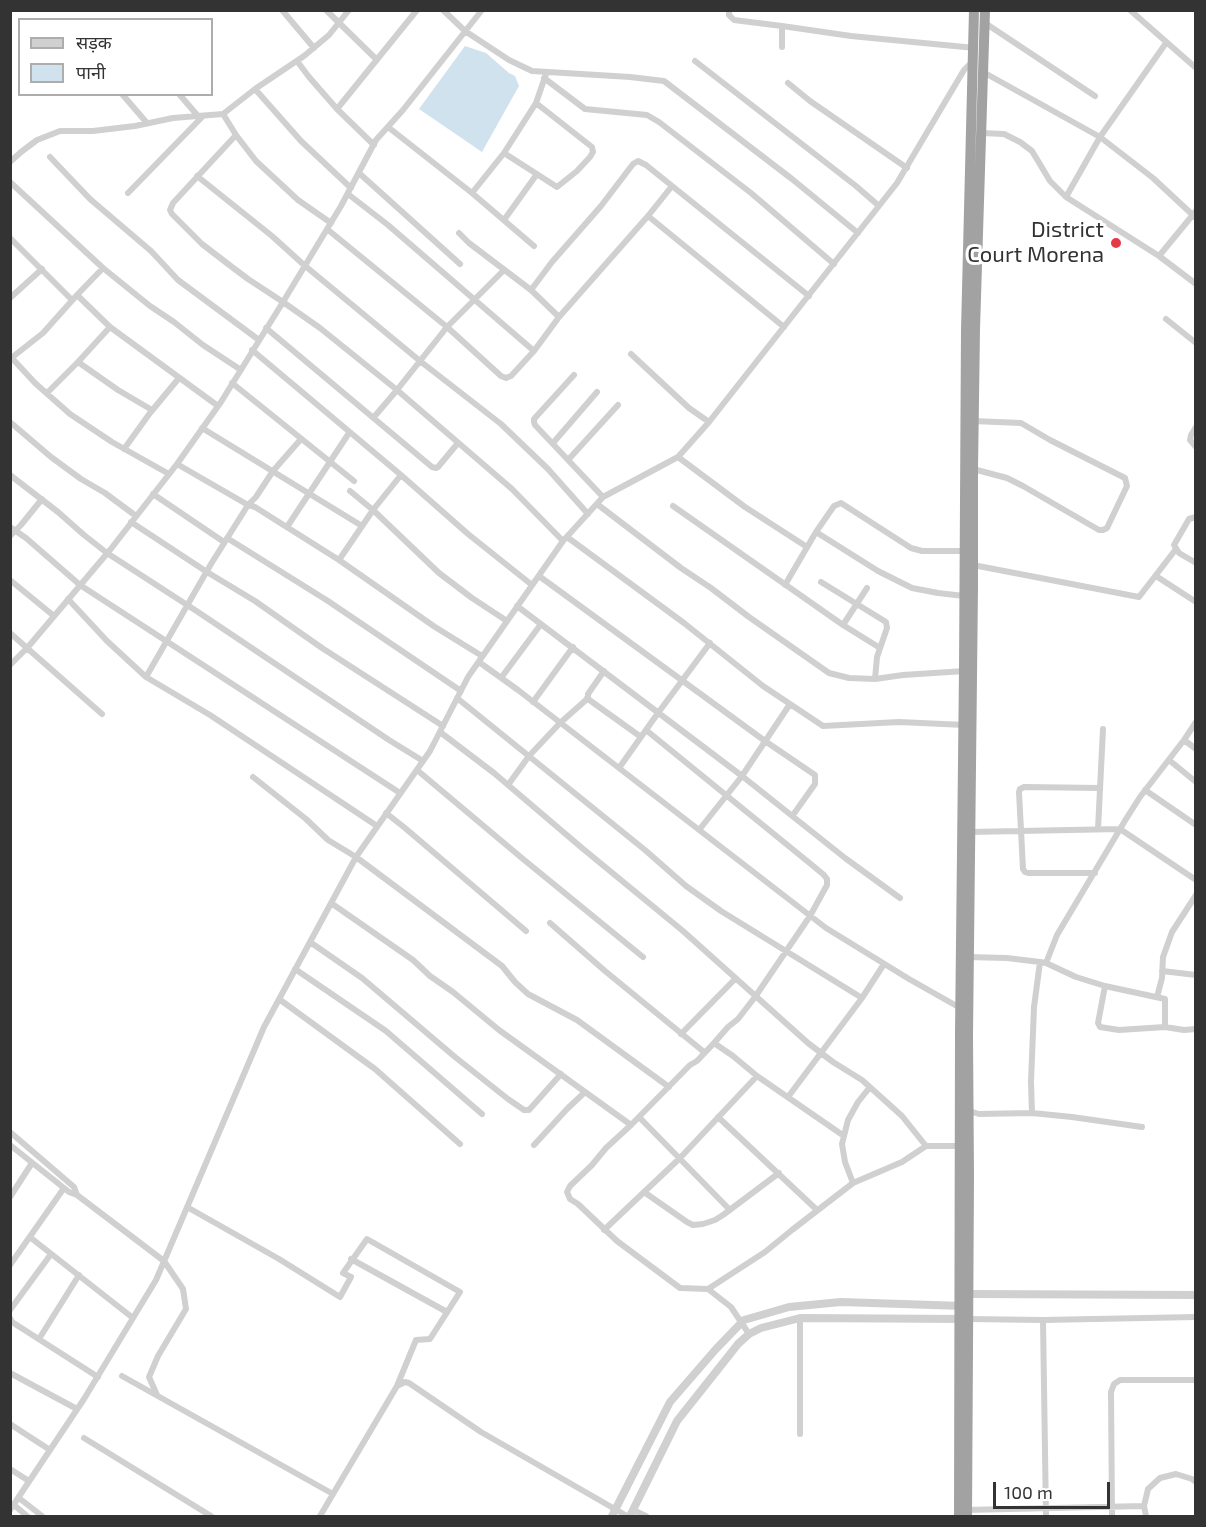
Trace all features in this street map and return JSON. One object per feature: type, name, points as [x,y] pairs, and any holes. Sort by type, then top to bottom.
[{"type":"highway","points":[[963,1513],[964,1009],[968,671],[973,565],[978,54],[974,10]]},
{"type":"highway","points":[[968,671],[964,596],[967,296],[976,133],[983,72],[978,54],[985,10]]},
{"type":"highway","points":[[964,1009],[969,1111],[964,1146],[968,1294],[964,1306]]},
{"type":"street","points":[[282,10],[314,48]]},
{"type":"street","points":[[326,10],[377,60]]},
{"type":"street","points":[[10,162],[33,143],[48,134],[60,131],[93,131],[173,118],[223,114],[314,48],[329,35],[349,10]]},
{"type":"street","points":[[337,109],[417,10]]},
{"type":"street","points":[[443,10],[465,31],[509,60],[532,71],[545,75],[630,77],[664,81],[792,179],[858,233]]},
{"type":"street","points":[[10,665],[28,647],[107,553],[177,464],[218,406],[283,302],[331,223],[374,145],[482,10]]},
{"type":"street","points":[[729,10],[729,15],[734,20],[978,54]]},
{"type":"street","points":[[1130,10],[1196,68]]},
{"type":"street","points":[[984,23],[1095,96]]},
{"type":"street","points":[[782,26],[782,47]]},
{"type":"street","points":[[1065,197],[1100,137],[1167,43]]},
{"type":"street","points":[[27,1516],[12,1507],[98,1377],[156,1280],[264,1028],[279,999],[356,857],[430,751],[468,677],[565,539],[603,497],[678,457],[710,422],[897,183],[964,70],[978,54]]},
{"type":"street","points":[[297,61],[337,109],[374,145]]},
{"type":"street","points":[[695,61],[879,206]]},
{"type":"street","points":[[983,72],[1100,137],[1194,215],[1159,256]]},
{"type":"street","points":[[472,193],[504,153],[536,103],[545,75]]},
{"type":"street","points":[[545,75],[585,109],[647,115],[659,122],[751,193],[834,264]]},
{"type":"street","points":[[788,82],[810,101],[907,168]]},
{"type":"street","points":[[255,89],[349,191],[534,351]]},
{"type":"street","points":[[124,96],[147,123]]},
{"type":"street","points":[[181,96],[201,116]]},
{"type":"street","points":[[504,153],[557,187],[590,157],[592,147],[536,103]]},
{"type":"street","points":[[223,114],[256,161],[298,200],[331,223]]},
{"type":"street","points":[[128,193],[201,116]]},
{"type":"street","points":[[388,127],[472,193],[534,246]]},
{"type":"street","points":[[976,133],[1004,134],[1020,141],[1032,152],[1050,181],[1065,197],[1159,256],[1196,284]]},
{"type":"street","points":[[236,135],[171,206],[172,214],[202,244],[225,262],[320,328],[397,390],[512,489],[565,539],[710,643],[763,686],[823,726],[899,722],[968,725]]},
{"type":"street","points":[[50,157],[90,199],[151,251],[178,280],[259,340]]},
{"type":"street","points":[[531,290],[552,261],[601,206],[633,164],[638,161],[809,296]]},
{"type":"street","points":[[359,173],[460,264]]},
{"type":"street","points":[[504,220],[537,174]]},
{"type":"street","points":[[197,176],[272,236],[420,362],[501,424],[548,469],[588,514]]},
{"type":"street","points":[[10,182],[103,268],[150,306],[241,370]]},
{"type":"street","points":[[327,229],[506,378],[511,376],[534,351],[559,317],[672,186]]},
{"type":"street","points":[[648,216],[784,327]]},
{"type":"street","points":[[459,233],[531,290],[559,317]]},
{"type":"street","points":[[10,238],[42,269],[110,327],[218,406]]},
{"type":"street","points":[[103,268],[43,333],[11,358],[70,414],[124,449],[169,474]]},
{"type":"street","points":[[11,297],[42,269]]},
{"type":"street","points":[[374,417],[447,327],[504,270]]},
{"type":"street","points":[[1166,319],[1196,343]]},
{"type":"street","points":[[46,393],[110,327]]},
{"type":"street","points":[[266,328],[432,467],[436,468],[458,443]]},
{"type":"street","points":[[252,350],[468,534],[532,585]]},
{"type":"street","points":[[631,354],[689,408],[710,422]]},
{"type":"street","points":[[78,362],[152,410]]},
{"type":"street","points":[[574,375],[534,419],[535,424],[603,497]]},
{"type":"street","points":[[124,449],[179,378]]},
{"type":"street","points":[[232,383],[354,481]]},
{"type":"street","points":[[552,443],[597,392]]},
{"type":"street","points":[[568,460],[618,405]]},
{"type":"street","points":[[973,469],[1007,478],[1099,530],[1107,528],[1127,486],[1125,478],[1050,440],[1022,423],[974,421]]},
{"type":"street","points":[[10,422],[59,463],[136,516]]},
{"type":"street","points":[[1196,427],[1190,440],[1196,447]]},
{"type":"street","points":[[202,428],[362,526]]},
{"type":"street","points":[[286,527],[349,433]]},
{"type":"street","points":[[146,678],[225,540],[273,471],[301,439]]},
{"type":"street","points":[[678,457],[745,507],[807,547]]},
{"type":"street","points":[[177,464],[255,507],[339,560],[480,659],[501,678],[826,928],[964,1009]]},
{"type":"street","points":[[10,475],[107,553],[423,761]]},
{"type":"street","points":[[339,560],[373,510],[401,475]]},
{"type":"street","points":[[350,491],[440,573],[507,621]]},
{"type":"street","points":[[153,494],[328,601],[461,691]]},
{"type":"street","points":[[42,499],[12,531],[26,538],[80,585],[400,794]]},
{"type":"street","points":[[785,585],[816,532],[834,506],[841,503],[911,548],[922,551],[964,551]]},
{"type":"street","points":[[597,504],[681,568],[829,673],[849,678],[875,679],[968,671]]},
{"type":"street","points":[[673,506],[843,626],[880,648]]},
{"type":"street","points":[[1196,517],[1189,519],[1174,545],[1179,553],[1196,563]]},
{"type":"street","points":[[131,522],[255,602],[441,729],[683,931],[755,997],[820,1052],[862,1080],[902,1116],[926,1146]]},
{"type":"street","points":[[816,532],[912,588],[964,596]]},
{"type":"street","points":[[973,565],[1139,597],[1176,549]]},
{"type":"street","points":[[539,576],[814,775],[815,784],[793,815]]},
{"type":"street","points":[[1156,576],[1196,602]]},
{"type":"street","points":[[10,580],[54,616]]},
{"type":"street","points":[[821,582],[886,622],[887,628],[877,657],[875,679]]},
{"type":"street","points":[[843,626],[867,588]]},
{"type":"street","points":[[68,599],[146,678],[210,715],[377,826]]},
{"type":"street","points":[[517,606],[900,898]]},
{"type":"street","points":[[501,678],[541,624]]},
{"type":"street","points":[[10,633],[102,714]]},
{"type":"street","points":[[619,768],[710,643]]},
{"type":"street","points":[[533,702],[573,648]]},
{"type":"street","points":[[508,785],[529,756],[560,723],[586,700],[604,671]]},
{"type":"street","points":[[588,696],[588,699],[641,737]]},
{"type":"street","points":[[457,698],[645,850],[686,886],[720,911],[862,998]]},
{"type":"street","points":[[699,830],[742,776],[790,704]]},
{"type":"street","points":[[1032,1113],[1034,1007],[1043,962],[1120,829],[1145,790],[1196,722]]},
{"type":"street","points":[[1098,830],[1103,729]]},
{"type":"street","points":[[646,730],[827,879],[810,916],[755,997],[714,1043],[570,1186],[567,1192],[570,1198],[617,1241],[680,1288],[708,1289],[765,1252],[853,1183],[902,1162],[926,1146],[964,1146]]},
{"type":"street","points":[[1184,741],[1196,749]]},
{"type":"street","points":[[1169,760],[1196,782]]},
{"type":"street","points":[[417,770],[643,957]]},
{"type":"street","points":[[253,777],[306,819],[321,835],[356,857],[502,966],[528,994],[577,1020],[669,1087]]},
{"type":"street","points":[[1095,873],[1025,872],[1023,869],[1020,789],[1024,787],[1100,788]]},
{"type":"street","points":[[1145,790],[1196,825]]},
{"type":"street","points":[[386,813],[526,931]]},
{"type":"street","points":[[966,832],[1120,829],[1196,880]]},
{"type":"street","points":[[1157,997],[1163,957],[1172,932],[1196,895]]},
{"type":"street","points":[[331,903],[413,960],[499,1030],[631,1125]]},
{"type":"street","points":[[550,923],[704,1053]]},
{"type":"street","points":[[310,942],[362,978],[464,1064],[524,1110],[530,1110],[561,1074]]},
{"type":"street","points":[[965,957],[1043,962],[1076,977],[1105,986],[1165,999],[1165,1027]]},
{"type":"street","points":[[788,1097],[862,998],[884,964]]},
{"type":"street","points":[[296,969],[386,1031],[482,1114]]},
{"type":"street","points":[[1162,971],[1196,975]]},
{"type":"street","points":[[681,1034],[735,978]]},
{"type":"street","points":[[1105,986],[1098,1023],[1103,1028],[1119,1030],[1165,1027],[1196,1029]]},
{"type":"street","points":[[279,999],[375,1070],[460,1144]]},
{"type":"street","points":[[714,1043],[844,1136]]},
{"type":"street","points":[[604,1230],[680,1158],[758,1076]]},
{"type":"street","points":[[853,1183],[845,1162],[842,1144],[848,1120],[858,1102],[870,1088]]},
{"type":"street","points":[[534,1145],[567,1108],[585,1092]]},
{"type":"street","points":[[969,1111],[979,1114],[1032,1113],[1142,1127]]},
{"type":"street","points":[[639,1117],[730,1210]]},
{"type":"street","points":[[718,1117],[817,1210]]},
{"type":"street","points":[[10,1132],[74,1187],[77,1195]]},
{"type":"street","points":[[10,1145],[69,1192],[77,1195],[164,1261],[183,1289],[186,1309],[158,1356],[149,1377],[157,1395]]},
{"type":"street","points":[[10,1197],[32,1163]]},
{"type":"street","points":[[645,1192],[693,1225],[716,1220],[780,1173]]},
{"type":"street","points":[[10,1265],[64,1188]]},
{"type":"street","points":[[187,1206],[279,1259],[340,1298],[351,1277],[343,1272],[367,1239],[460,1292],[430,1339],[416,1340],[397,1386],[320,1516]]},
{"type":"street","points":[[31,1238],[133,1318]]},
{"type":"street","points":[[10,1310],[51,1254]]},
{"type":"street","points":[[351,1259],[447,1312]]},
{"type":"street","points":[[39,1339],[80,1275]]},
{"type":"street","points":[[708,1289],[731,1307],[749,1334]]},
{"type":"street","points":[[968,1294],[1196,1295]]},
{"type":"street","points":[[613,1513],[670,1402],[744,1320],[789,1307],[841,1302],[964,1306]]},
{"type":"street","points":[[630,1514],[677,1420],[738,1344],[749,1334],[761,1328],[800,1318],[1043,1320],[1196,1317]]},
{"type":"street","points":[[10,1318],[12,1322],[98,1377]]},
{"type":"street","points":[[800,1318],[801,1434]]},
{"type":"street","points":[[1043,1320],[1046,1516]]},
{"type":"street","points":[[10,1373],[77,1409]]},
{"type":"street","points":[[122,1376],[333,1494]]},
{"type":"street","points":[[1112,1516],[1111,1392],[1114,1384],[1120,1380],[1196,1380]]},
{"type":"street","points":[[397,1386],[405,1382],[410,1383],[482,1432],[613,1513],[646,1516]]},
{"type":"street","points":[[10,1424],[50,1450]]},
{"type":"street","points":[[84,1438],[211,1516]]},
{"type":"street","points":[[10,1469],[29,1481]]},
{"type":"street","points":[[1146,1516],[1144,1506],[1148,1490],[1160,1478],[1176,1474],[1196,1482]]},
{"type":"street","points":[[19,1498],[42,1516]]},
{"type":"street","points":[[963,1513],[1144,1506]]},
{"type":"water","points":[[465,46],[486,53],[515,76],[519,86],[482,152],[419,109]]},
{"type":"place","name":"District Court Morena","points":[[1116,243]]}]
